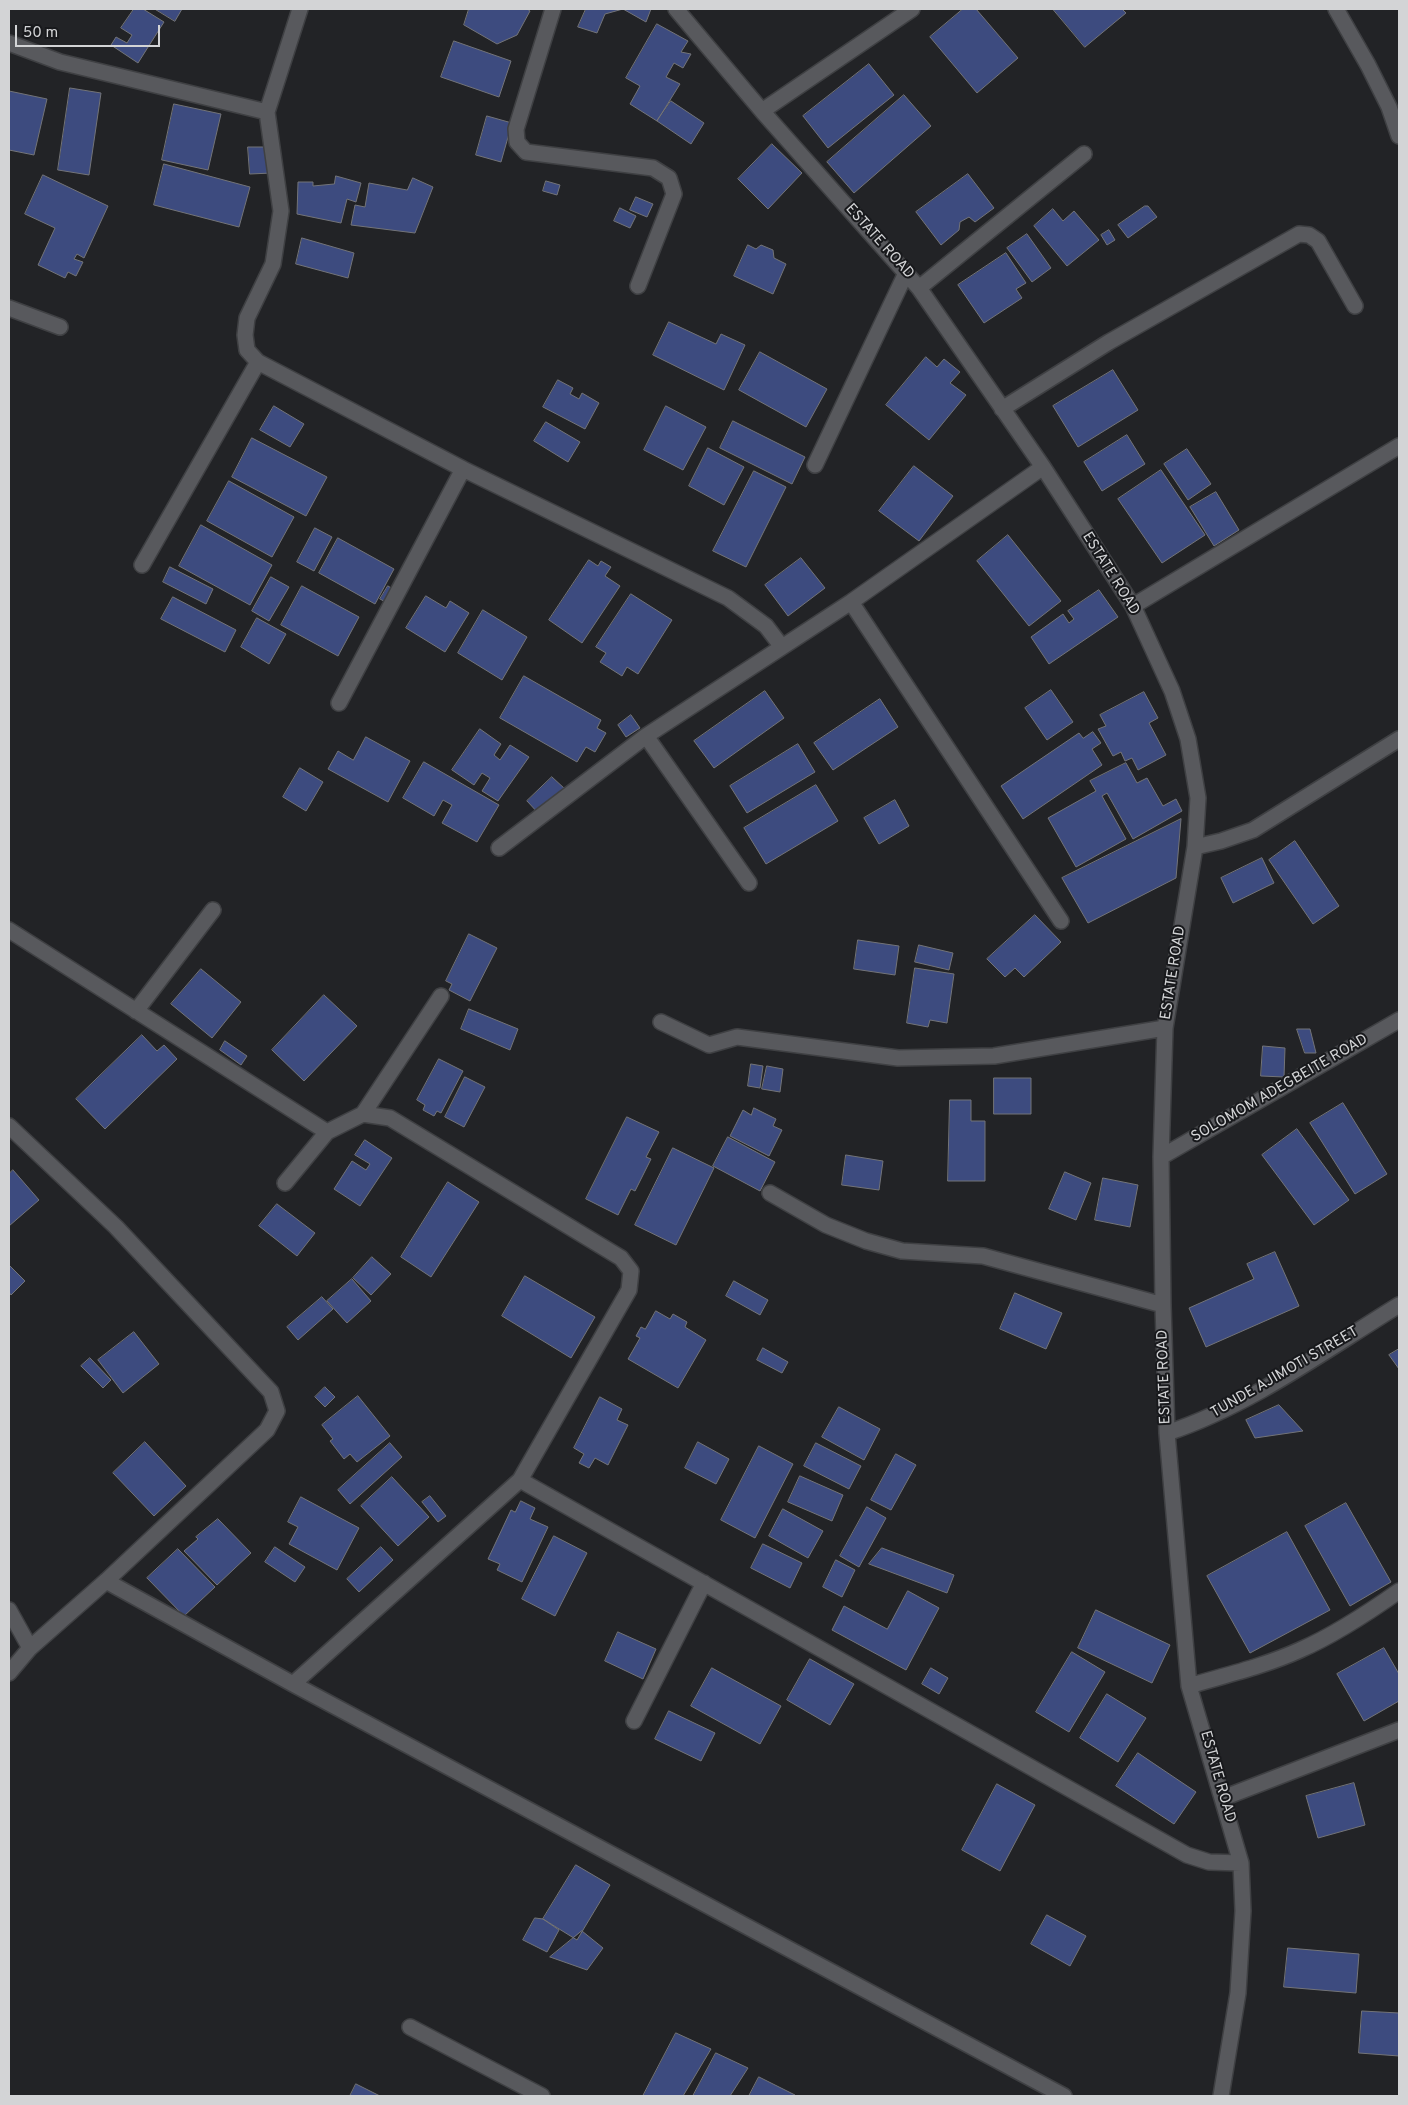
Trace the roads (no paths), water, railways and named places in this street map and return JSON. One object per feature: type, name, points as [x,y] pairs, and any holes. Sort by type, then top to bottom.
[{"type":"street","points":[[300,9],[267,112],[281,211],[273,264],[247,318],[245,334],[247,350],[258,362],[463,468],[728,598],[766,626],[782,647]]},
{"type":"street","points":[[553,9],[516,129],[517,142],[526,152],[652,168],[670,178],[674,194],[638,286]]},
{"type":"street","name":"ESTATE ROAD","points":[[676,9],[919,288],[1043,467],[1133,606],[1172,691],[1188,739],[1198,798],[1195,847],[1165,1028],[1161,1157],[1163,1305],[1167,1433],[1190,1686],[1241,1863],[1243,1911],[1238,1994],[1221,2096]]},
{"type":"street","points":[[762,110],[912,9]]},
{"type":"street","points":[[1336,9],[1368,65],[1389,107],[1399,136]]},
{"type":"street","points":[[9,43],[60,62],[267,112]]},
{"type":"street","points":[[919,288],[1084,154]]},
{"type":"street","points":[[1002,409],[1109,342],[1299,234],[1309,235],[1318,241],[1355,306]]},
{"type":"street","points":[[815,465],[906,273]]},
{"type":"street","points":[[9,308],[60,327]]},
{"type":"street","points":[[142,565],[258,362]]},
{"type":"street","points":[[1133,606],[1399,446]]},
{"type":"street","points":[[499,848],[646,736],[850,602],[1043,467]]},
{"type":"street","points":[[340,703],[463,468]]},
{"type":"street","points":[[850,602],[1061,921]]},
{"type":"street","points":[[646,736],[749,883]]},
{"type":"street","points":[[1195,847],[1221,842],[1254,830],[1399,739]]},
{"type":"street","points":[[136,1011],[213,910]]},
{"type":"street","points":[[9,930],[327,1132]]},
{"type":"street","points":[[285,1183],[327,1132],[363,1114],[440,996]]},
{"type":"street","name":"SOLOMOM ADEGBEITE ROAD","points":[[1161,1157],[1399,1020]]},
{"type":"street","points":[[661,1022],[709,1045],[737,1037],[898,1058],[994,1056],[1165,1028]]},
{"type":"street","points":[[293,1684],[520,1480],[629,1290],[631,1270],[621,1258],[390,1118],[363,1114]]},
{"type":"street","points":[[9,1126],[116,1226],[271,1392],[277,1410],[267,1430],[106,1581],[30,1648],[9,1673]]},
{"type":"street","points":[[770,1193],[826,1225],[866,1242],[902,1250],[982,1256],[1163,1305]]},
{"type":"street","name":"TUNDE AJIMOTI STREET","points":[[1167,1433],[1198,1423],[1241,1402],[1399,1305]]},
{"type":"street","points":[[520,1480],[1187,1856],[1209,1862],[1241,1863]]},
{"type":"street","points":[[106,1581],[293,1684],[1058,2095]]},
{"type":"street","points":[[634,1721],[704,1583]]},
{"type":"street","points":[[1190,1686],[1256,1667],[1301,1650],[1399,1591]]},
{"type":"street","points":[[9,1610],[30,1648]]},
{"type":"street","points":[[1223,1798],[1399,1730]]},
{"type":"street","points":[[410,2027],[542,2096]]}]
